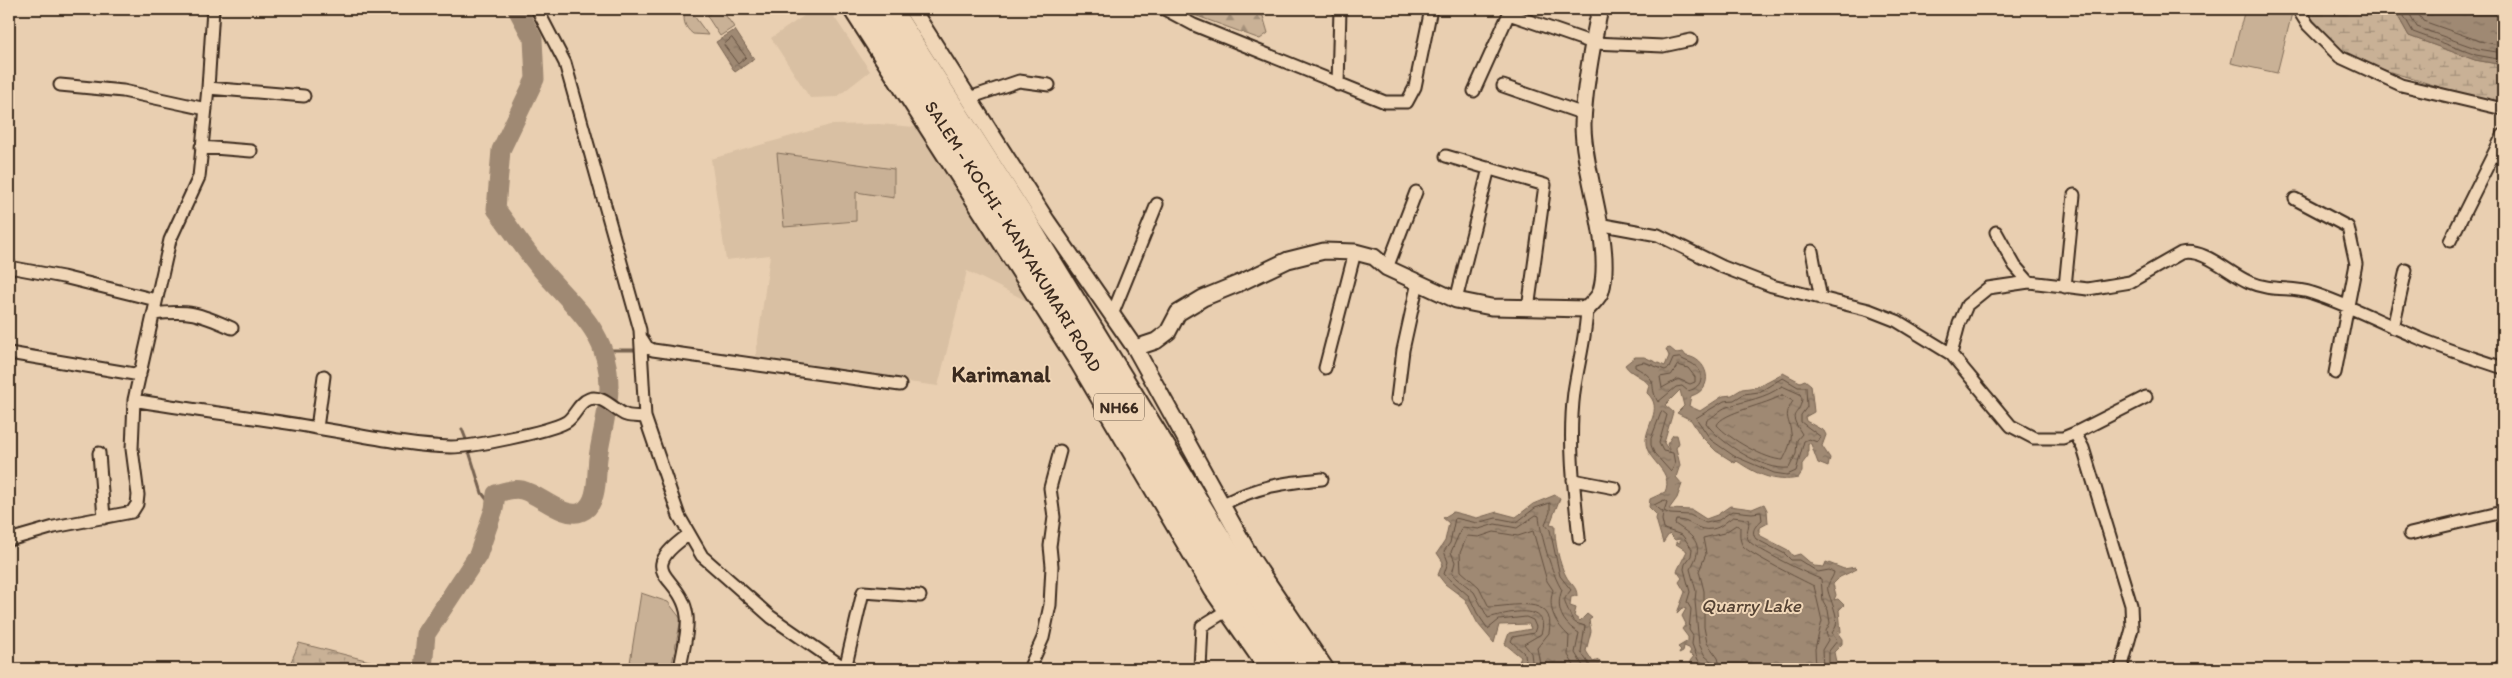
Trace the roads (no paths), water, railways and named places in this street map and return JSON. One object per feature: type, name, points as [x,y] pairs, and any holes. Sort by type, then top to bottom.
[{"type":"highway","name":"SALEM - KOCHI - KANYAKUMARI ROAD","points":[[868,9],[1012,230],[1226,583],[1284,669]]},
{"type":"highway","name":"SALEM - KOCHI - KANYAKUMARI ROAD","points":[[891,9],[1025,219],[1240,570],[1306,669]]},
{"type":"street","points":[[9,540],[54,526],[132,512],[137,504],[138,495],[132,449],[134,400],[170,240],[199,177],[208,88],[213,9]]},
{"type":"street","points":[[537,9],[565,63],[642,339],[645,417],[679,516],[688,535],[702,556],[771,617],[846,669],[863,592],[920,596]]},
{"type":"street","points":[[851,9],[1078,362],[1226,610],[1267,669]]},
{"type":"street","points":[[912,9],[1047,221],[1135,348],[1252,559],[1326,669]]},
{"type":"street","points":[[1164,9],[1194,25],[1338,85],[1385,102],[1407,102],[1414,87],[1431,9]]},
{"type":"street","points":[[1338,85],[1340,9]]},
{"type":"street","points":[[1579,538],[1573,480],[1574,392],[1585,337],[1587,308],[1600,292],[1603,256],[1591,174],[1584,152],[1584,114],[1593,43],[1600,9]]},
{"type":"street","points":[[2298,9],[2308,25],[2340,57],[2401,85],[2503,109]]},
{"type":"street","points":[[1474,91],[1510,11],[1593,43],[1663,46],[1691,40]]},
{"type":"street","points":[[969,98],[1018,81],[1049,85]]},
{"type":"street","points":[[60,85],[123,91],[206,109]]},
{"type":"street","points":[[1503,86],[1584,114]]},
{"type":"street","points":[[208,88],[304,96]]},
{"type":"street","points":[[2450,241],[2503,135]]},
{"type":"street","points":[[201,147],[251,151]]},
{"type":"street","points":[[1446,156],[1545,185],[1528,309]]},
{"type":"street","points":[[1456,300],[1489,168]]},
{"type":"street","points":[[1387,268],[1416,192]]},
{"type":"street","points":[[2065,287],[2074,195]]},
{"type":"street","points":[[2295,199],[2348,227],[2356,258],[2349,309],[2335,374]]},
{"type":"street","points":[[1112,315],[1157,204]]},
{"type":"street","points":[[1598,224],[1658,235],[1723,267],[1772,286],[1869,310],[1897,321],[1951,354],[2012,426],[2034,438],[2062,438],[2146,397]]},
{"type":"street","points":[[1996,232],[2015,266],[2029,282]]},
{"type":"street","points":[[1135,348],[1156,341],[1168,332],[1178,313],[1203,298],[1288,260],[1324,251],[1355,252],[1374,257],[1387,268],[1456,300],[1491,307],[1528,309],[1587,308]]},
{"type":"street","points":[[1812,251],[1821,299]]},
{"type":"street","points":[[1325,368],[1355,252]]},
{"type":"street","points":[[1951,354],[1959,324],[1967,305],[1988,288],[2029,282],[2088,289],[2130,282],[2181,253],[2195,252],[2251,283],[2270,290],[2311,292],[2393,328],[2503,368]]},
{"type":"street","points":[[9,267],[63,277],[156,300]]},
{"type":"street","points":[[2393,328],[2406,270]]},
{"type":"street","points":[[1397,400],[1403,350],[1418,282]]},
{"type":"street","points":[[153,314],[182,311],[202,315],[232,328]]},
{"type":"street","points":[[642,339],[652,350],[900,385]]},
{"type":"street","points":[[9,353],[140,376]]},
{"type":"street","points":[[317,428],[324,376]]},
{"type":"street","points":[[134,400],[208,413],[317,428],[380,441],[453,447],[541,431],[568,422],[582,403],[590,398],[600,399],[627,415],[645,417]]},
{"type":"street","points":[[2075,433],[2083,448],[2131,605],[2132,629],[2121,669]]},
{"type":"street","points":[[1030,669],[1042,638],[1050,605],[1052,566],[1050,546],[1054,517],[1050,488],[1060,451]]},
{"type":"street","points":[[99,453],[104,518]]},
{"type":"street","points":[[1223,504],[1249,491],[1272,484],[1322,479]]},
{"type":"street","points":[[1573,480],[1615,488]]},
{"type":"street","points":[[2410,534],[2503,512]]},
{"type":"street","points":[[680,669],[687,616],[681,599],[664,573],[662,561],[668,549],[688,535]]},
{"type":"street","points":[[1200,669],[1202,626],[1226,610]]},
{"type":"water","points":[[2394,9],[2503,9],[2503,65],[2475,60],[2409,36]]},
{"type":"water","points":[[735,30],[754,59],[735,72],[716,42]]},
{"type":"water","name":"Quarry Lake","points":[[1670,348],[1676,353],[1683,352],[1686,356],[1694,358],[1704,368],[1706,381],[1704,387],[1691,396],[1689,406],[1700,411],[1723,396],[1732,395],[1742,389],[1757,387],[1783,373],[1800,382],[1805,380],[1811,385],[1814,412],[1805,417],[1806,421],[1824,431],[1826,435],[1822,446],[1830,458],[1828,467],[1818,463],[1811,444],[1808,443],[1808,456],[1802,464],[1802,472],[1798,478],[1774,478],[1751,470],[1737,461],[1735,463],[1716,451],[1701,436],[1691,420],[1677,413],[1684,406],[1680,390],[1665,405],[1673,412],[1664,443],[1670,452],[1667,444],[1673,435],[1677,435],[1679,443],[1676,448],[1680,465],[1676,477],[1682,484],[1677,498],[1669,509],[1692,510],[1706,519],[1717,515],[1730,506],[1752,509],[1764,504],[1767,510],[1768,523],[1759,528],[1759,535],[1788,550],[1793,556],[1800,554],[1814,566],[1824,567],[1826,562],[1844,569],[1855,567],[1857,569],[1840,577],[1833,584],[1836,595],[1834,600],[1838,599],[1844,605],[1839,610],[1841,632],[1837,632],[1842,639],[1842,644],[1834,652],[1836,662],[1832,669],[1705,669],[1697,666],[1691,669],[1690,661],[1694,656],[1689,654],[1691,651],[1689,648],[1684,646],[1683,652],[1679,654],[1681,650],[1678,647],[1688,641],[1688,637],[1682,629],[1686,624],[1682,616],[1686,609],[1682,608],[1677,613],[1685,592],[1679,582],[1682,578],[1677,571],[1687,551],[1676,544],[1676,542],[1680,543],[1680,539],[1675,540],[1669,534],[1663,543],[1656,519],[1657,515],[1649,507],[1650,499],[1665,492],[1667,485],[1663,472],[1651,456],[1646,444],[1654,405],[1647,393],[1649,385],[1625,365],[1635,357],[1644,357],[1665,366],[1669,356],[1666,349]]},
{"type":"water","points":[[1555,495],[1560,498],[1550,524],[1555,525],[1555,537],[1563,571],[1575,587],[1577,593],[1577,596],[1571,597],[1570,606],[1576,608],[1574,616],[1580,621],[1587,614],[1592,618],[1589,620],[1591,631],[1586,651],[1593,662],[1599,660],[1601,663],[1594,669],[1524,669],[1519,662],[1521,657],[1505,644],[1509,633],[1531,629],[1529,624],[1499,625],[1494,643],[1478,624],[1465,599],[1445,584],[1438,575],[1443,562],[1437,553],[1445,541],[1449,523],[1443,518],[1453,512],[1477,518],[1497,512],[1516,517],[1533,504]]},
{"type":"waterway","points":[[423,669],[426,634],[478,555],[494,509],[496,494],[519,489],[529,492],[559,509],[574,513],[581,512],[591,503],[596,488],[598,458],[608,405],[607,367],[603,350],[596,335],[577,309],[535,262],[496,209],[501,150],[535,79],[533,39],[517,9]]},
{"type":"waterway","points":[[605,350],[637,350]]},
{"type":"waterway","points":[[462,429],[467,442]]},
{"type":"waterway","points":[[468,448],[482,493],[494,509]]},
{"type":"district","name":"Karimanal","points":[[1001,374]]}]
